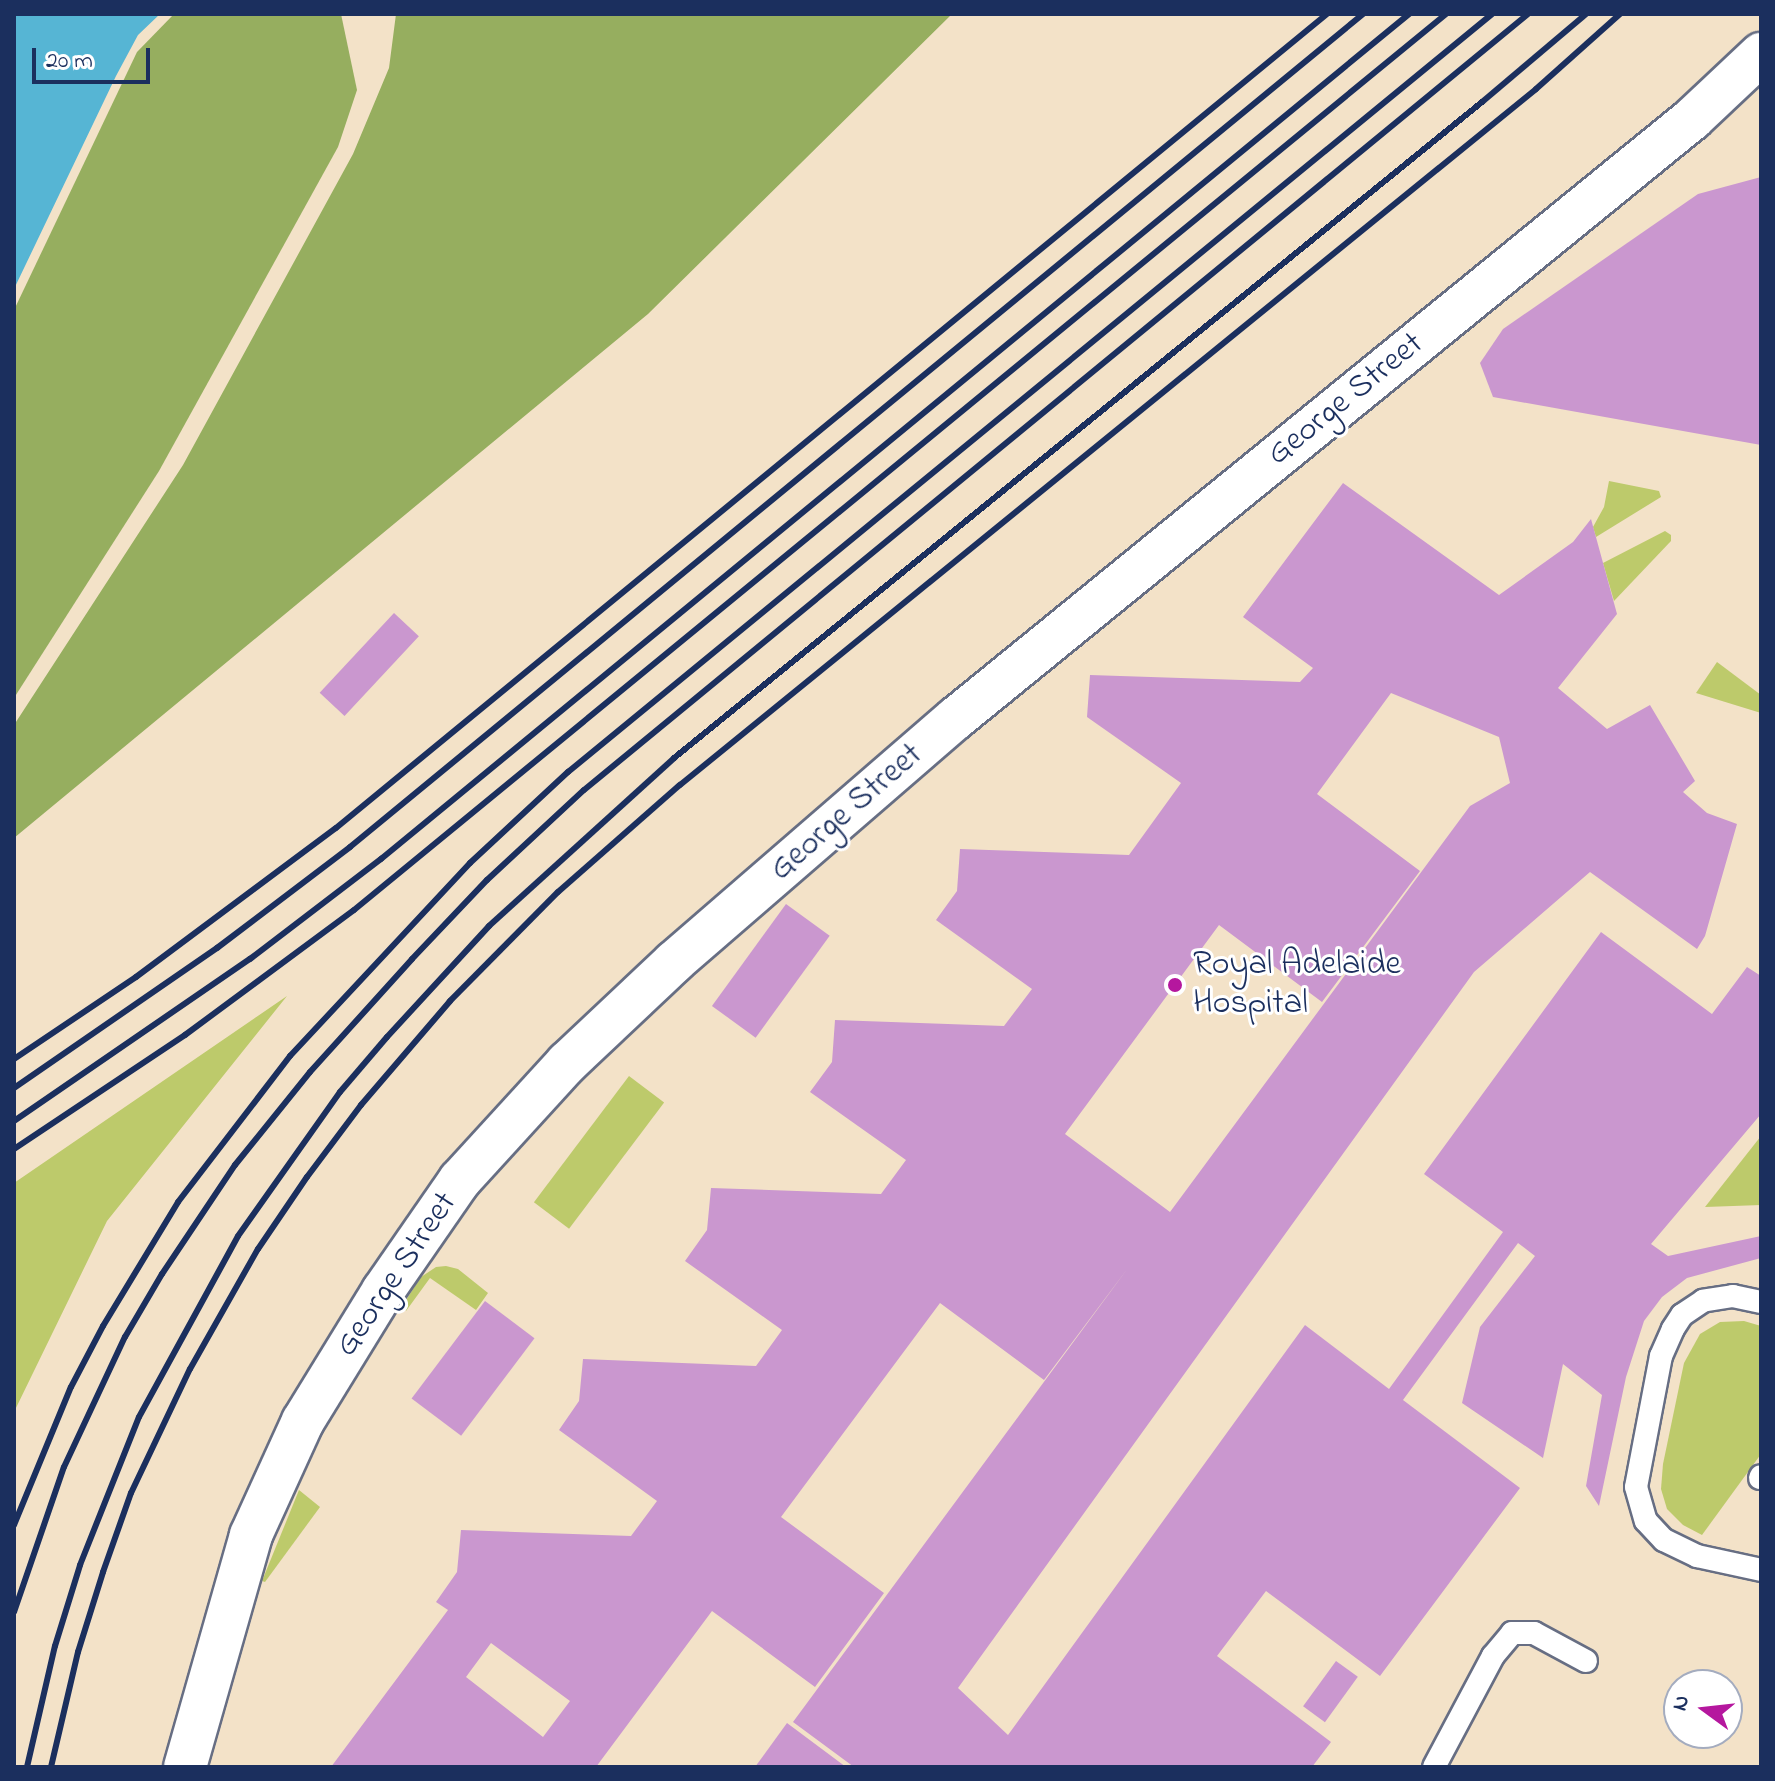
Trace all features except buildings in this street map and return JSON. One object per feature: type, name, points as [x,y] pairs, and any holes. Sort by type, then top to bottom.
[{"type":"street","name":"George Street","points":[[185,1767],[251,1535],[303,1421],[383,1291],[460,1180],[567,1063],[674,962],[956,718],[1692,119],[1761,54]]},
{"type":"lane","points":[[1761,1302],[1733,1296],[1703,1301],[1682,1315],[1661,1356],[1636,1487],[1646,1521],[1664,1540],[1697,1556],[1761,1570]]},
{"type":"lane","points":[[1434,1767],[1493,1656],[1512,1633],[1534,1633],[1586,1661]]},
{"type":"green space","points":[[174,14],[341,14],[357,90],[338,147],[159,471],[14,698],[14,310],[137,52]]},
{"type":"green space","points":[[396,14],[952,14],[648,314],[14,838],[14,725],[183,465],[353,154],[389,68]]},
{"type":"green space","points":[[1609,481],[1659,491],[1661,497],[1596,537],[1593,527],[1604,507]]},
{"type":"green space","points":[[1665,531],[1671,535],[1671,541],[1614,601],[1603,563]]},
{"type":"green space","points":[[1717,662],[1761,695],[1761,713],[1696,693]]},
{"type":"green space","points":[[287,996],[107,1221],[14,1412],[14,1183]]},
{"type":"green space","points":[[629,1076],[664,1102],[569,1229],[534,1202]]},
{"type":"green space","points":[[1761,1136],[1761,1205],[1705,1207]]},
{"type":"green space","points":[[436,1267],[458,1269],[488,1293],[476,1310],[430,1278],[406,1311],[404,1303],[421,1277]]},
{"type":"green space","points":[[1744,1321],[1761,1326],[1761,1454],[1702,1535],[1683,1525],[1667,1509],[1661,1489],[1663,1464],[1684,1363],[1700,1334],[1720,1322]]},
{"type":"green space","points":[[299,1490],[320,1507],[265,1582],[262,1581]]},
{"type":"water","points":[[14,14],[160,14],[138,35],[116,76],[14,289]]},
{"type":"railway","points":[[14,1059],[136,977],[336,828],[1327,14]]},
{"type":"railway","points":[[14,1088],[217,948],[350,847],[1363,14]]},
{"type":"railway","points":[[14,1121],[250,959],[381,859],[1409,14]]},
{"type":"railway","points":[[14,1149],[185,1035],[354,910],[1446,14]]},
{"type":"railway","points":[[14,1525],[71,1387],[103,1326],[178,1202],[290,1056],[470,863],[568,772],[1492,14]]},
{"type":"railway","points":[[14,1612],[64,1467],[125,1337],[162,1274],[235,1165],[310,1072],[412,959],[487,880],[584,790],[1528,14]]},
{"type":"railway","points":[[27,1767],[55,1646],[80,1565],[139,1417],[238,1236],[340,1092],[387,1037],[489,926],[674,758],[1482,102],[1586,14]]},
{"type":"railway","points":[[51,1767],[78,1652],[103,1572],[131,1493],[190,1369],[258,1249],[307,1177],[361,1105],[450,1001],[558,892],[680,785],[1536,89],[1620,14]]},
{"type":"place","name":"Royal Adelaide Hospital","points":[[1175,985]]}]
